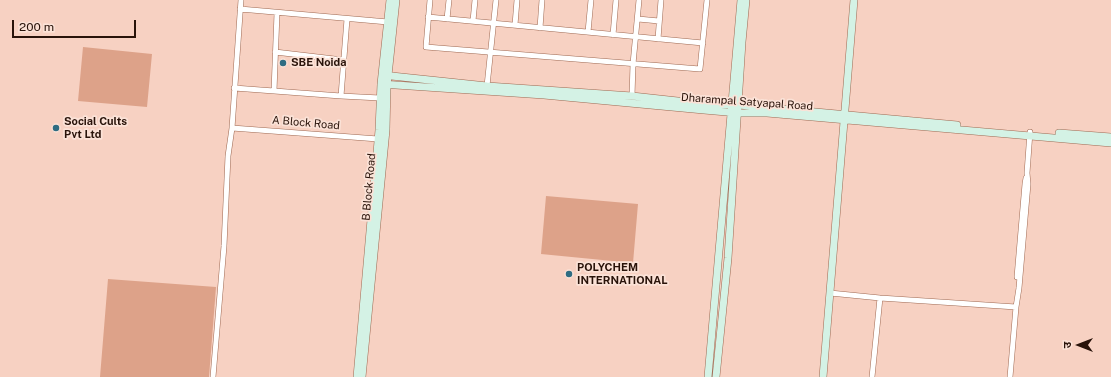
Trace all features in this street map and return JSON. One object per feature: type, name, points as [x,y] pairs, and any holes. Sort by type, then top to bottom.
[{"type":"street","points":[[212,377],[224,238],[228,156],[232,128],[241,0]]},
{"type":"street","name":"B Block Road","points":[[362,377],[386,130],[384,85],[390,0]]},
{"type":"street","name":"B Block Road","points":[[385,75],[396,0]]},
{"type":"street","points":[[430,0],[426,47],[700,70],[707,0]]},
{"type":"street","points":[[447,19],[449,0]]},
{"type":"street","points":[[473,21],[475,0]]},
{"type":"street","points":[[487,86],[496,0]]},
{"type":"street","points":[[515,25],[517,0]]},
{"type":"street","points":[[540,28],[542,0]]},
{"type":"street","points":[[588,32],[591,0]]},
{"type":"street","points":[[613,35],[616,0]]},
{"type":"street","points":[[632,96],[633,64],[639,0]]},
{"type":"street","points":[[658,39],[661,0]]},
{"type":"street","points":[[716,377],[728,258],[741,0]]},
{"type":"street","points":[[708,377],[746,0]]},
{"type":"street","points":[[823,377],[854,0]]},
{"type":"street","points":[[240,9],[388,22]]},
{"type":"street","points":[[274,91],[277,13]]},
{"type":"street","points":[[428,17],[703,43]]},
{"type":"street","points":[[340,96],[347,19]]},
{"type":"street","points":[[638,19],[659,21]]},
{"type":"street","points":[[275,52],[344,60]]},
{"type":"street","name":"Dharampal Satyapal Road","points":[[385,75],[487,86],[632,96],[705,104],[735,109]]},
{"type":"street","name":"B Block Road","points":[[357,377],[378,139],[380,98],[384,85]]},
{"type":"street","name":"Dharampal Satyapal Road","points":[[384,85],[844,117],[1111,143]]},
{"type":"street","points":[[234,88],[380,98]]},
{"type":"street","name":"A Block Road","points":[[232,128],[378,139]]},
{"type":"street","points":[[1010,377],[1027,198],[1030,134]]},
{"type":"street","name":"Dharampal Satyapal Road","points":[[1030,134],[1111,137]]},
{"type":"street","points":[[830,293],[880,298],[1016,307]]},
{"type":"street","points":[[872,377],[880,298]]},
{"type":"shaded area","points":[[83,47],[152,54],[147,107],[78,101]]},
{"type":"shaded area","points":[[546,196],[638,204],[633,263],[541,254]]},
{"type":"shaded area","points":[[108,279],[216,287],[209,377],[100,377]]},
{"type":"place","name":"SBE Noida","points":[[283,63]]},
{"type":"place","name":"Social Cults Pvt Ltd","points":[[56,128]]},
{"type":"place","name":"POLYCHEM INTERNATIONAL","points":[[569,274]]}]
